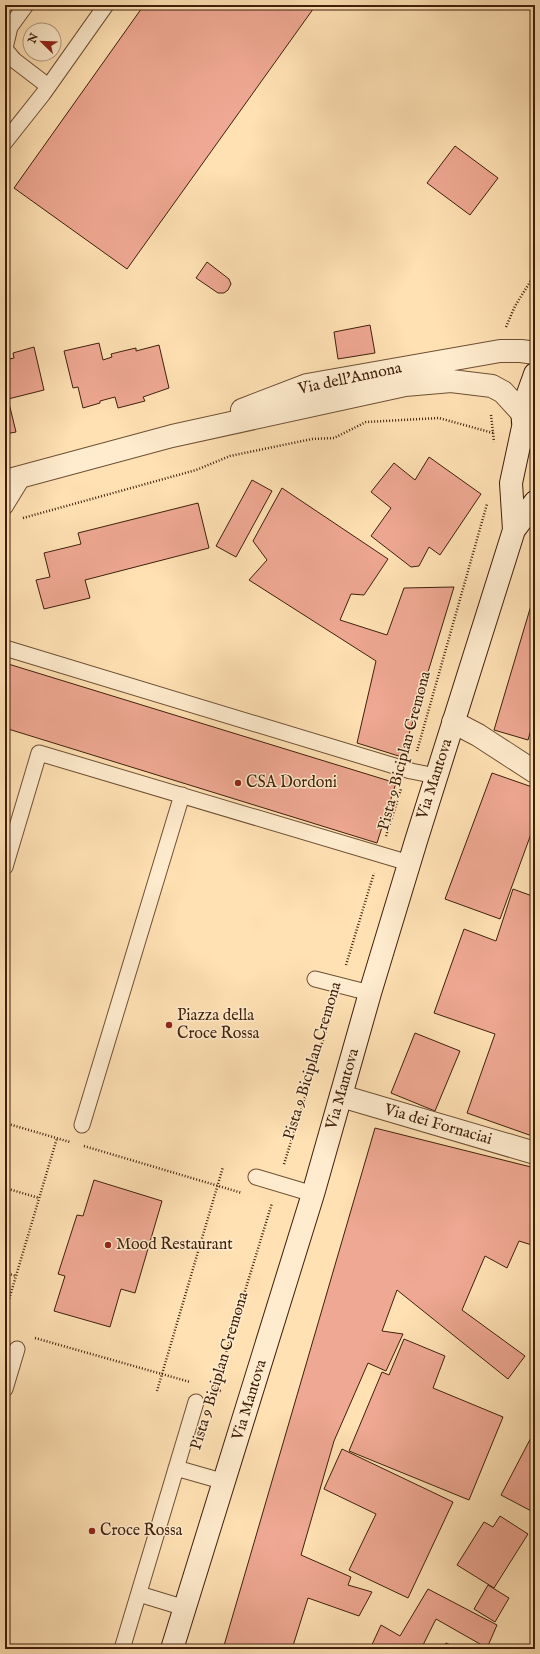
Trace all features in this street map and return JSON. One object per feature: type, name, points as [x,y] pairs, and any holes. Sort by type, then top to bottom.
[{"type":"main road","name":"Via dell'Annona","points":[[403,377],[500,351],[521,350],[535,353]]},
{"type":"main road","name":"Via Mantova","points":[[514,530],[511,483],[527,427],[535,374]]},
{"type":"main road","name":"Via dell'Annona","points":[[14,479],[172,436],[307,385],[403,377],[492,386],[503,392],[527,427]]},
{"type":"main road","name":"Via Mantova","points":[[172,1649],[313,1194],[370,993],[453,722],[514,530],[535,502]]},
{"type":"main road","points":[[453,722],[478,735],[535,772]]},
{"type":"main road","name":"Via dei Fornaciai","points":[[341,1096],[535,1153]]},
{"type":"lane","points":[[26,5],[10,27],[5,49],[14,60],[48,86]]},
{"type":"lane","points":[[5,142],[48,86],[106,5]]},
{"type":"lane","points":[[5,507],[14,479]]},
{"type":"lane","points":[[5,648],[411,771],[436,776]]},
{"type":"lane","points":[[5,867],[39,753],[409,863]]},
{"type":"lane","points":[[82,1125],[182,795]]},
{"type":"lane","points":[[315,979],[370,993]]},
{"type":"lane","points":[[256,1177],[313,1194]]},
{"type":"lane","points":[[5,1389],[17,1349]]},
{"type":"lane","points":[[122,1649],[196,1402]]},
{"type":"lane","points":[[176,1468],[225,1482]]},
{"type":"lane","points":[[139,1594],[185,1608]]},
{"type":"path","points":[[20,519],[196,470],[230,456],[312,438],[334,438],[366,422],[439,418],[493,433]]},
{"type":"path","name":"Pista 9 Biciplan Cremona","points":[[278,1184],[400,789],[411,771],[488,500]]},
{"type":"path","points":[[5,598],[9,624],[7,631]]},
{"type":"path","points":[[5,1123],[245,1194]]},
{"type":"path","points":[[5,1313],[57,1138]]},
{"type":"path","points":[[157,1391],[223,1167]]},
{"type":"path","points":[[5,1188],[39,1198]]},
{"type":"path","points":[[266,1200],[278,1203]]},
{"type":"path","points":[[212,1397],[273,1202]]},
{"type":"path","points":[[5,1273],[16,1276]]},
{"type":"path","points":[[28,1336],[191,1383]]},
{"type":"path","points":[[214,1389],[221,1391]]},
{"type":"building","points":[[144,5],[316,5],[127,269],[14,188]]},
{"type":"building","points":[[455,146],[498,178],[470,215],[427,183]]},
{"type":"building","points":[[207,262],[229,279],[231,284],[228,290],[224,293],[218,293],[196,278]]},
{"type":"building","points":[[370,325],[375,353],[338,359],[334,332]]},
{"type":"building","points":[[99,343],[103,360],[112,357],[111,354],[136,348],[136,351],[159,345],[169,388],[143,397],[145,401],[118,408],[115,397],[83,408],[78,387],[73,388],[64,351]]},
{"type":"building","points":[[34,347],[44,390],[8,399],[16,432],[5,434],[5,360],[14,358],[13,353]]},
{"type":"building","points":[[429,457],[481,494],[440,555],[429,547],[419,566],[411,567],[371,536],[391,508],[371,492],[394,463],[415,480]]},
{"type":"building","points":[[252,480],[272,491],[236,557],[216,546]]},
{"type":"building","points":[[282,488],[388,559],[364,595],[351,594],[340,620],[387,635],[404,588],[454,587],[402,757],[357,743],[376,661],[249,580],[267,560],[253,541]]},
{"type":"building","points":[[198,503],[209,548],[85,580],[90,598],[44,609],[36,580],[50,577],[44,553],[81,544],[78,533]]},
{"type":"building","points":[[535,592],[535,716],[528,740],[494,730]]},
{"type":"building","points":[[5,663],[396,783],[377,843],[5,728]]},
{"type":"building","points":[[492,773],[535,788],[535,823],[500,919],[445,899]]},
{"type":"building","points":[[513,889],[535,897],[535,1137],[467,1113],[495,1034],[434,1013],[464,929],[496,941]]},
{"type":"building","points":[[415,1033],[460,1051],[435,1111],[391,1093]]},
{"type":"building","points":[[375,1128],[535,1168],[535,1246],[519,1241],[507,1268],[485,1256],[462,1310],[525,1356],[508,1379],[397,1290],[382,1331],[403,1334],[386,1371],[368,1363],[334,1441],[301,1555],[351,1577],[348,1585],[372,1592],[359,1616],[308,1598],[292,1649],[223,1649]]},
{"type":"building","name":"Mood Restaurant","points":[[94,1180],[162,1201],[135,1293],[121,1289],[110,1327],[54,1311],[65,1276],[58,1274],[77,1215],[83,1216]]},
{"type":"building","points":[[404,1339],[445,1356],[433,1388],[503,1417],[469,1500],[349,1451],[382,1372],[389,1375]]},
{"type":"building","points":[[535,1430],[535,1513],[501,1495]]},
{"type":"building","points":[[342,1449],[453,1502],[408,1598],[349,1570],[376,1514],[324,1489]]},
{"type":"building","points":[[500,1516],[528,1534],[494,1588],[457,1565],[484,1522],[493,1527]]},
{"type":"building","points":[[488,1585],[509,1598],[495,1622],[474,1609]]},
{"type":"building","points":[[428,1589],[497,1625],[487,1648],[436,1619],[421,1649],[370,1649],[381,1625],[400,1636]]},
{"type":"building","points":[[446,1643],[459,1649],[442,1649]]},
{"type":"place","name":"CSA Dordoni","points":[[238,783]]},
{"type":"place","name":"Piazza della Croce Rossa","points":[[169,1025]]},
{"type":"place","name":"Mood Restaurant","points":[[108,1245]]},
{"type":"place","name":"Croce Rossa","points":[[92,1531]]}]
